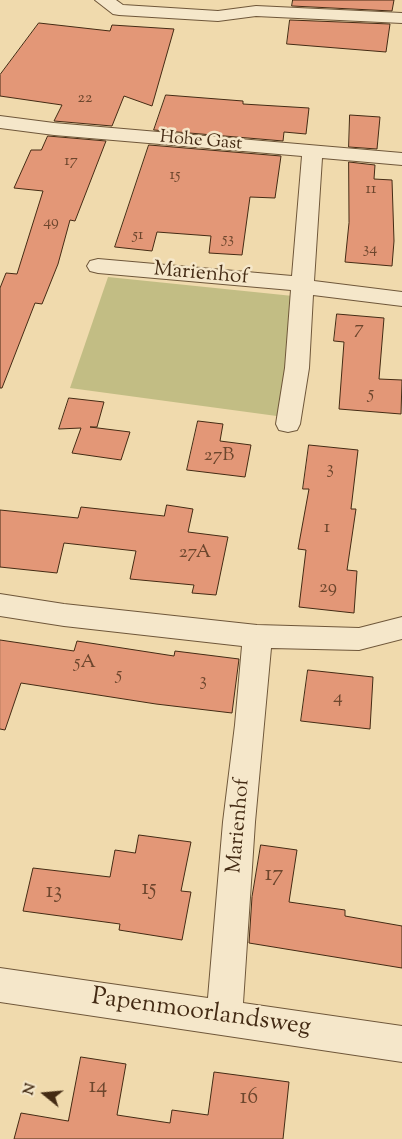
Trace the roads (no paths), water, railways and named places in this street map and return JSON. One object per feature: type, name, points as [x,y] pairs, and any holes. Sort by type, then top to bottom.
[{"type":"street","points":[[104,0],[119,10],[218,16],[256,6],[402,18]]},
{"type":"street","name":"Hohe Gast","points":[[0,122],[54,129],[402,159]]},
{"type":"street","points":[[288,424],[297,368],[312,151]]},
{"type":"street","name":"Marienhof","points":[[98,266],[303,284],[312,288],[402,298]]},
{"type":"street","points":[[0,605],[64,615],[257,636],[359,639],[402,628]]},
{"type":"street","name":"Marienhof","points":[[224,1017],[239,822],[250,725],[257,636]]},
{"type":"street","name":"Papenmoorlandsweg","points":[[0,984],[402,1044]]}]
